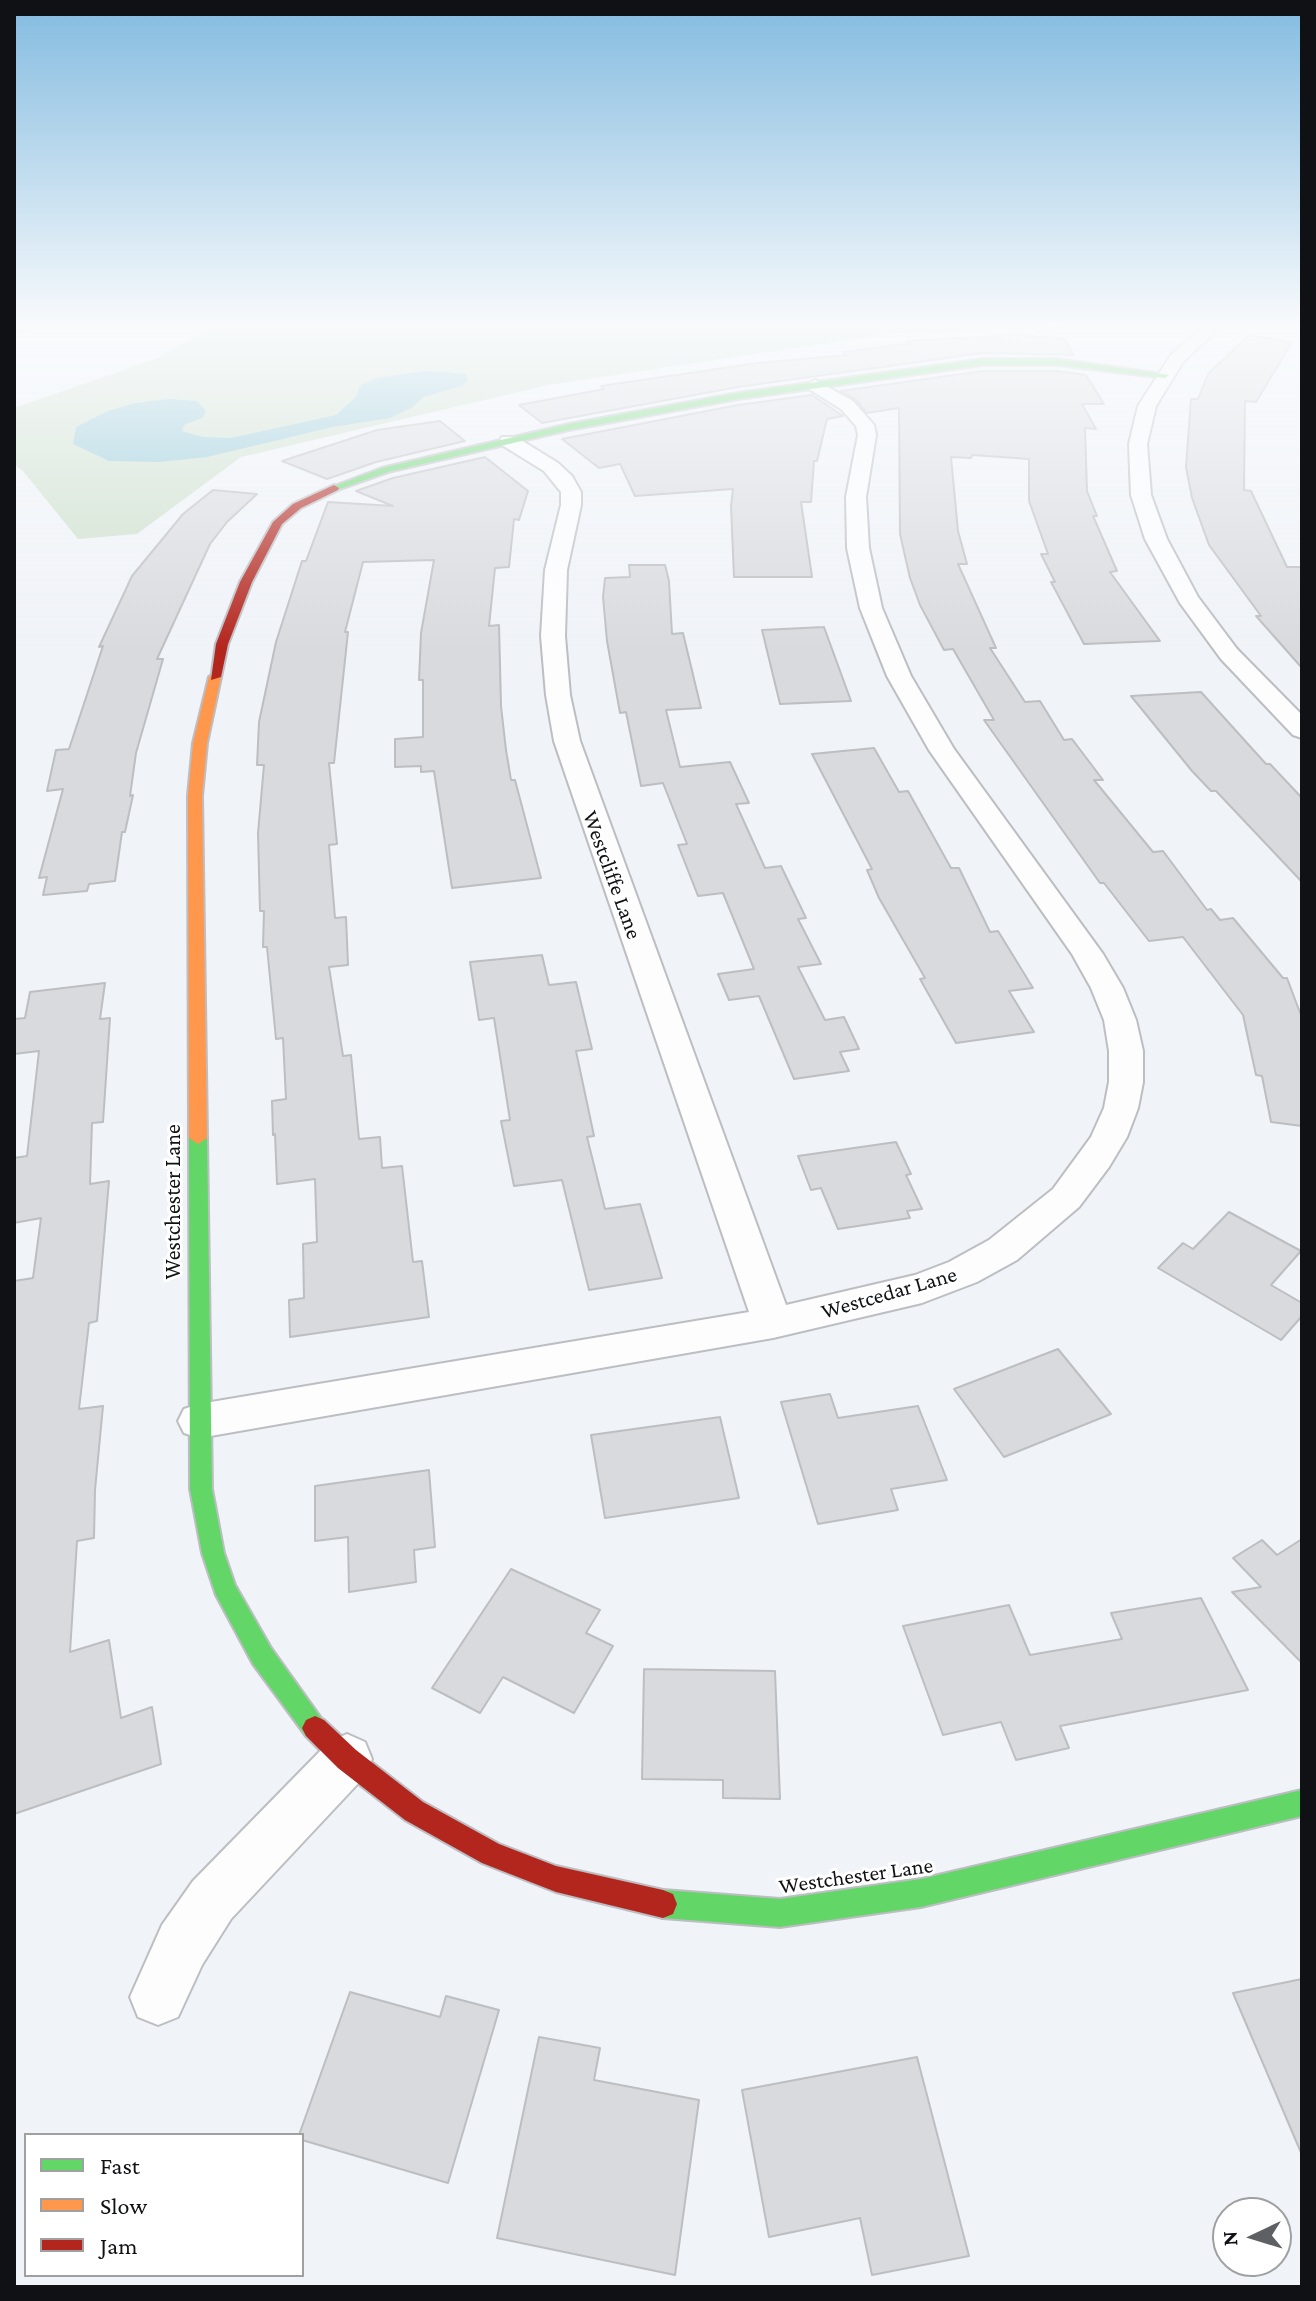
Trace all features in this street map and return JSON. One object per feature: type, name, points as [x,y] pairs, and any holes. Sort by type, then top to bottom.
[{"type":"street","name":"Westchester Lane","points":[[541,434],[365,476],[327,490],[297,506],[278,522],[265,542],[222,644],[200,743],[195,796],[201,1489],[205,1519],[224,1588],[284,1689],[313,1726],[347,1759],[414,1811],[455,1836],[527,1869],[641,1901],[738,1912],[780,1913],[886,1900],[1302,1803]]},
{"type":"street","name":"Westcedar Lane","points":[[199,1421],[773,1323],[922,1288],[963,1272],[1003,1250],[1047,1216],[1091,1167],[1109,1137],[1121,1108],[1126,1082],[1126,1051],[1120,1020],[1107,988],[1061,915],[936,741],[911,699],[884,642],[865,586],[855,530],[856,497],[867,434]]},
{"type":"street","points":[[1140,434],[1141,495],[1156,539],[1188,598],[1215,636],[1302,730]]},
{"type":"street","name":"Westcliffe Lane","points":[[509,441],[559,474],[571,492],[571,505],[556,570],[553,621],[555,666],[567,741],[773,1323]]},
{"type":"street","points":[[158,1997],[182,1945],[212,1900],[347,1759]]},
{"type":"green space","points":[[14,434],[338,434],[241,457],[137,534],[78,539],[14,464]]},
{"type":"water","points":[[75,434],[194,434],[231,438],[248,434],[302,434],[207,457],[159,462],[109,461],[73,444]]},
{"type":"building","points":[[364,434],[457,434],[465,441],[376,462],[327,479],[282,461]]},
{"type":"building","points":[[586,434],[823,434],[817,461],[814,461],[811,502],[801,502],[812,577],[734,577],[733,489],[635,496],[620,464],[599,468],[562,439]]},
{"type":"building","points":[[899,434],[1085,434],[1087,491],[1097,516],[1093,516],[1117,571],[1110,572],[1160,641],[1084,644],[1051,582],[1055,582],[1041,554],[1048,554],[1029,501],[1029,459],[972,455],[971,458],[951,457],[958,531],[967,564],[958,564],[996,648],[990,648],[1025,702],[1040,701],[1064,740],[1072,739],[1103,780],[1094,780],[1153,852],[1163,851],[1207,910],[1211,909],[1220,920],[1233,918],[1283,978],[1287,978],[1302,1018],[1302,1126],[1271,1122],[1262,1076],[1256,1075],[1243,1015],[1183,937],[1149,941],[1104,883],[1100,883],[984,720],[994,720],[953,649],[944,650],[920,605],[900,534]]},
{"type":"building","points":[[1188,434],[1245,434],[1244,490],[1251,491],[1287,567],[1302,567],[1302,668],[1256,616],[1261,616],[1209,545],[1192,498],[1186,467]]},
{"type":"building","points":[[485,457],[528,491],[519,520],[514,519],[509,567],[495,568],[489,626],[499,625],[501,706],[506,750],[511,780],[515,780],[541,878],[452,888],[434,771],[421,772],[421,766],[395,767],[395,739],[423,737],[423,680],[419,680],[421,633],[434,560],[363,562],[345,632],[348,632],[334,763],[329,763],[337,844],[329,845],[335,918],[346,917],[348,965],[329,967],[343,1056],[351,1055],[359,1139],[380,1137],[382,1168],[402,1166],[413,1262],[422,1261],[429,1317],[290,1337],[289,1300],[304,1298],[303,1244],[317,1242],[315,1179],[277,1184],[273,1135],[272,1101],[286,1099],[283,1038],[276,1039],[267,947],[263,947],[264,911],[260,911],[258,833],[264,765],[257,765],[259,722],[276,642],[302,561],[306,561],[328,502],[393,506],[356,491],[393,478]]},
{"type":"building","points":[[213,490],[257,494],[227,522],[210,544],[157,659],[163,659],[136,753],[130,796],[133,795],[125,832],[122,832],[115,881],[89,884],[87,891],[43,895],[47,877],[39,878],[63,789],[47,791],[56,750],[69,749],[103,646],[99,647],[132,576],[183,514]]},
{"type":"building","points":[[629,565],[665,565],[672,634],[683,633],[701,708],[666,710],[680,767],[730,762],[749,803],[736,804],[765,868],[781,866],[806,918],[798,919],[821,964],[798,967],[825,1020],[844,1017],[859,1049],[840,1052],[849,1071],[794,1079],[759,996],[729,1000],[718,974],[754,969],[723,893],[698,896],[678,845],[687,844],[663,783],[641,786],[626,712],[620,713],[607,641],[603,597],[605,578],[630,577]]},
{"type":"building","points":[[824,627],[851,701],[780,704],[762,630]]},
{"type":"building","points":[[1201,692],[1266,764],[1270,764],[1302,798],[1302,882],[1216,791],[1211,791],[1192,771],[1131,696]]},
{"type":"building","points":[[874,748],[899,792],[908,791],[951,868],[959,868],[990,932],[998,931],[1033,988],[1009,991],[1034,1032],[956,1043],[920,979],[925,978],[879,898],[867,870],[872,869],[812,754]]},
{"type":"building","points":[[542,955],[549,985],[576,982],[592,1049],[576,1051],[594,1136],[587,1137],[605,1209],[640,1204],[662,1278],[589,1290],[562,1180],[514,1186],[501,1121],[510,1120],[494,1018],[479,1020],[470,962]]},
{"type":"building","points":[[105,983],[100,1019],[110,1018],[103,1122],[92,1123],[90,1184],[109,1181],[97,1321],[89,1323],[79,1409],[103,1406],[94,1538],[77,1541],[70,1652],[109,1640],[121,1718],[152,1707],[161,1764],[14,1814],[14,1281],[33,1278],[41,1218],[14,1223],[14,1158],[27,1156],[39,1051],[14,1054],[14,1019],[25,1018],[30,992]]},
{"type":"building","points":[[896,1142],[911,1174],[906,1175],[922,1209],[907,1211],[910,1218],[838,1229],[821,1188],[811,1190],[798,1156]]},
{"type":"building","points":[[1229,1212],[1301,1251],[1271,1285],[1302,1303],[1302,1316],[1281,1340],[1158,1268],[1183,1243],[1193,1249]]},
{"type":"building","points":[[1058,1349],[1111,1414],[1004,1457],[954,1389]]},
{"type":"building","points":[[830,1394],[838,1418],[918,1406],[947,1480],[891,1489],[898,1510],[818,1524],[781,1402]]},
{"type":"building","points":[[720,1417],[739,1498],[605,1518],[591,1435]]},
{"type":"building","points":[[429,1470],[435,1547],[414,1550],[416,1582],[349,1592],[348,1537],[315,1541],[315,1486]]},
{"type":"building","points":[[1302,1539],[1302,1663],[1232,1592],[1261,1587],[1233,1558],[1262,1540],[1277,1555]]},
{"type":"building","points":[[511,1569],[600,1610],[586,1633],[613,1646],[574,1713],[503,1677],[480,1713],[432,1688]]},
{"type":"building","points":[[1201,1598],[1248,1690],[1060,1726],[1069,1748],[1016,1760],[1001,1722],[943,1735],[903,1626],[1009,1605],[1030,1655],[1122,1639],[1111,1613]]},
{"type":"building","points":[[644,1669],[775,1671],[780,1799],[723,1798],[723,1780],[642,1779]]},
{"type":"building","points":[[1302,1979],[1302,2155],[1233,1993]]},
{"type":"building","points":[[350,1992],[440,2017],[446,1996],[499,2010],[448,2183],[304,2141],[304,2133],[300,2133]]},
{"type":"building","points":[[539,2037],[600,2048],[594,2080],[699,2100],[675,2275],[497,2238]]},
{"type":"building","points":[[917,2057],[969,2256],[872,2275],[860,2218],[769,2237],[742,2090]]},
{"type":"traffic: fast","points":[[334,488],[385,470],[537,434]]},
{"type":"traffic: fast","points":[[198,1138],[201,1489],[213,1553],[224,1588],[262,1656],[315,1728]]},
{"type":"traffic: fast","points":[[663,1904],[780,1913],[824,1909],[921,1893],[1302,1803]]},
{"type":"traffic: slow","points":[[198,1138],[195,796],[200,743],[215,677]]},
{"type":"traffic: jam","points":[[215,677],[222,644],[246,582],[278,522],[297,506],[334,488]]},
{"type":"traffic: jam","points":[[315,1728],[347,1759],[414,1811],[491,1854],[556,1879],[663,1904]]}]
